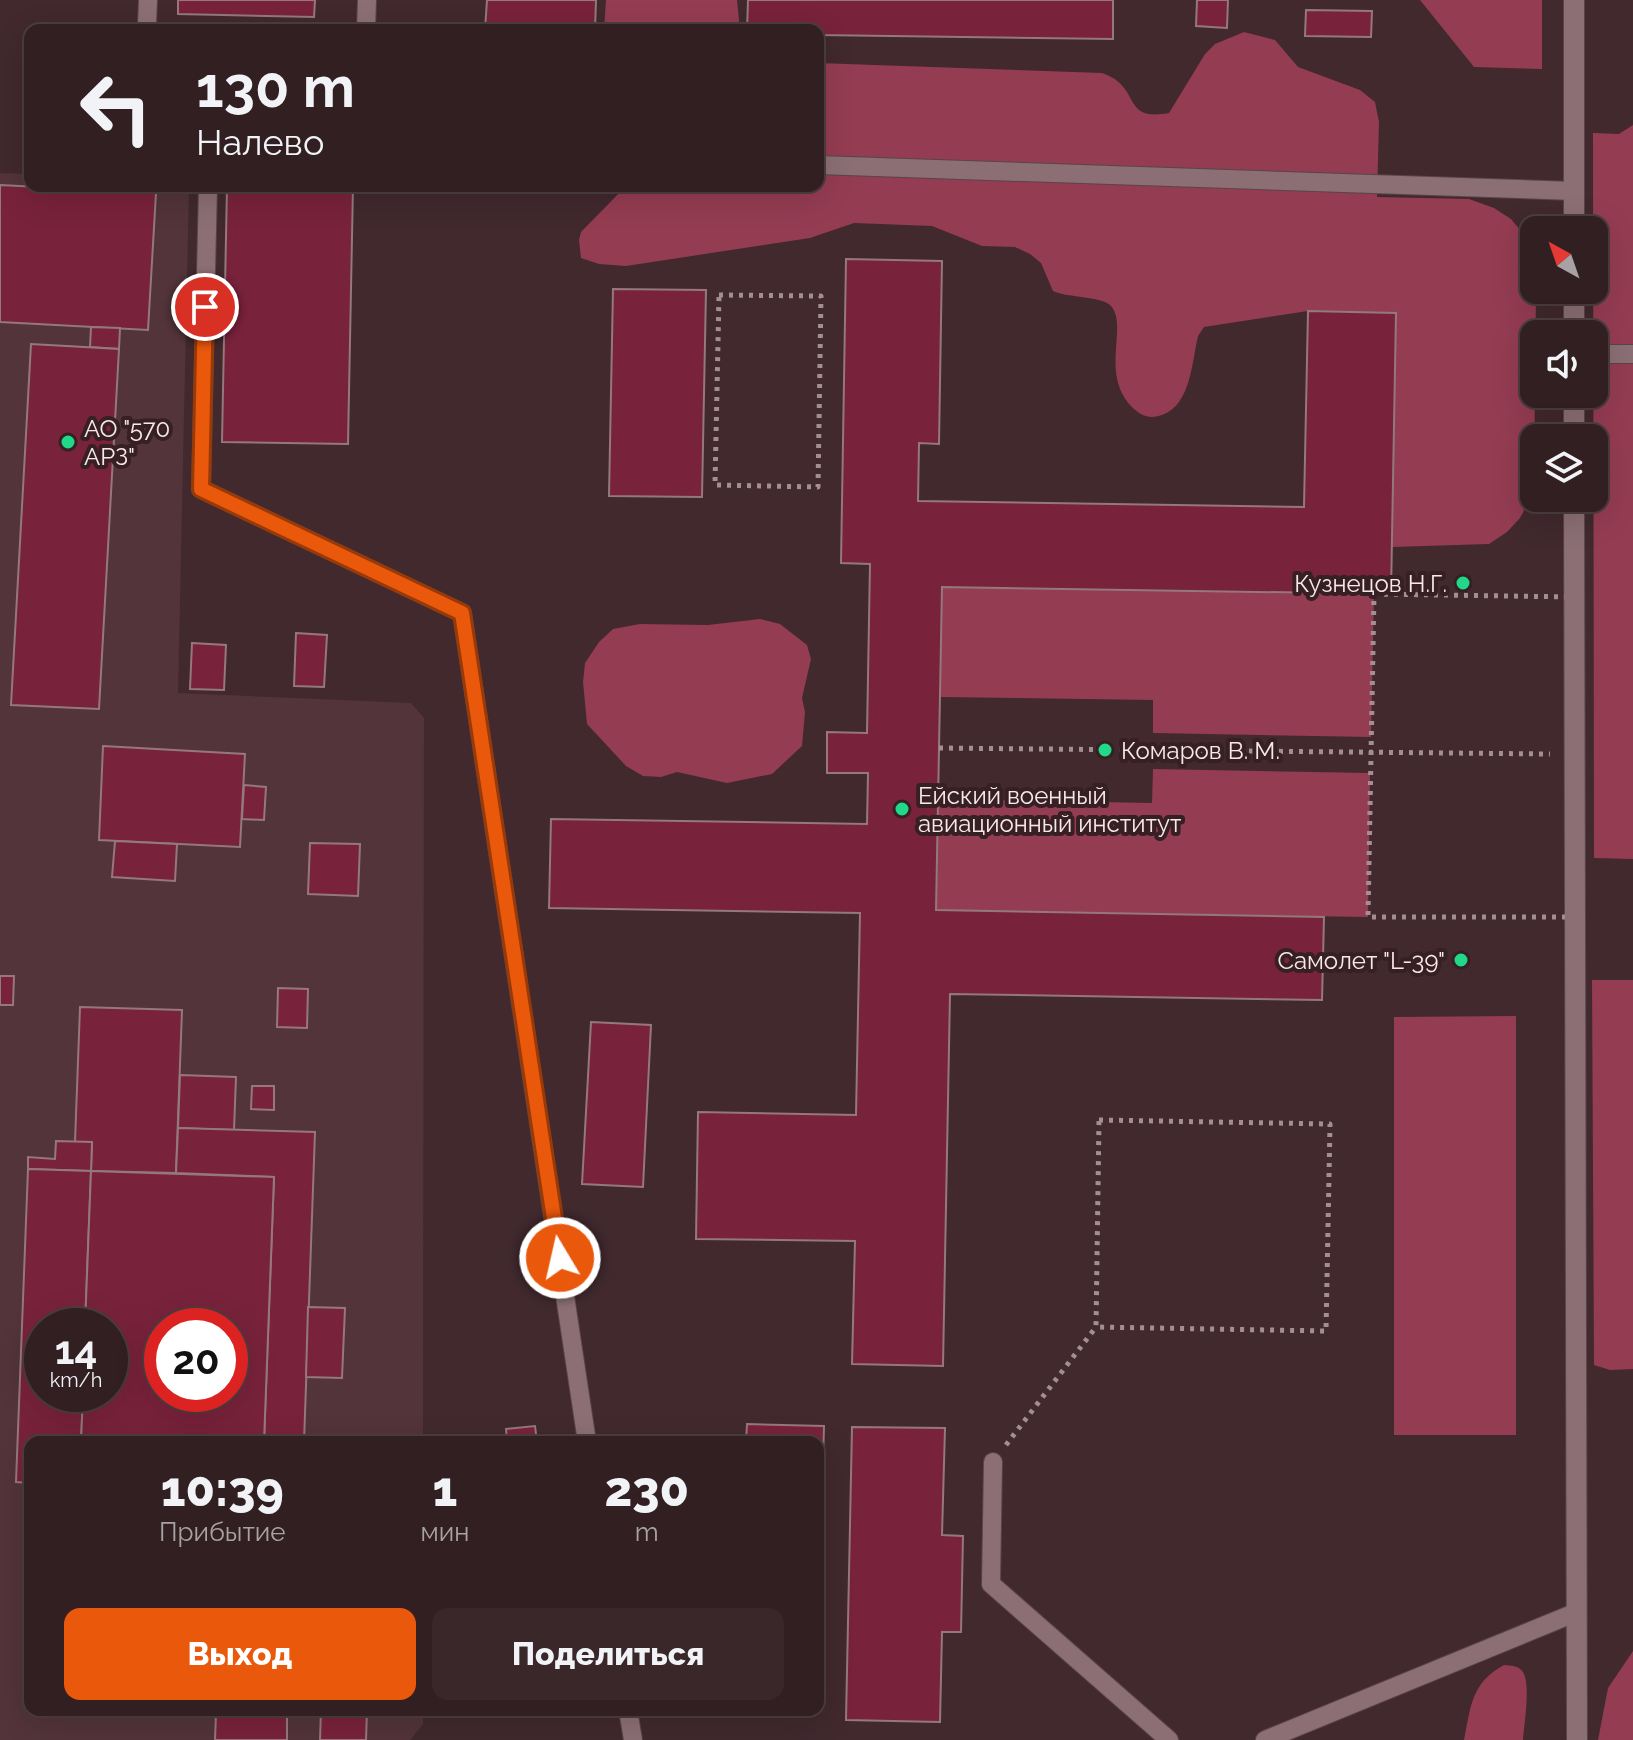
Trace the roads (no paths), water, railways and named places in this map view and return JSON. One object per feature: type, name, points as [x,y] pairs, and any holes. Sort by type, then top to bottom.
[{"type":"street","points":[[1574,0],[1574,216]]},
{"type":"street","points":[[1574,512],[1575,597]]},
{"type":"street","points":[[1575,917],[1577,1740]]},
{"type":"lane","points":[[147,24],[148,0]]},
{"type":"lane","points":[[366,24],[367,0]]},
{"type":"lane","points":[[824,165],[1574,191]]},
{"type":"lane","points":[[208,192],[201,489],[462,613],[586,1436]]},
{"type":"lane","points":[[1608,354],[1633,354]]},
{"type":"lane","points":[[993,1462],[991,1584],[1169,1740]]},
{"type":"lane","points":[[1265,1740],[1577,1612]]},
{"type":"lane","points":[[629,1716],[633,1740]]},
{"type":"place","name":"АО \"570 АРЗ\"","points":[[68,442]]},
{"type":"place","name":"Кузнецов Н.Г.","points":[[1463,583]]},
{"type":"place","name":"Комаров В. М.","points":[[1105,750]]},
{"type":"place","name":"Ейский военный авиационный институт","points":[[902,809]]},
{"type":"place","name":"Самолет \"L-39\"","points":[[1461,960]]}]
